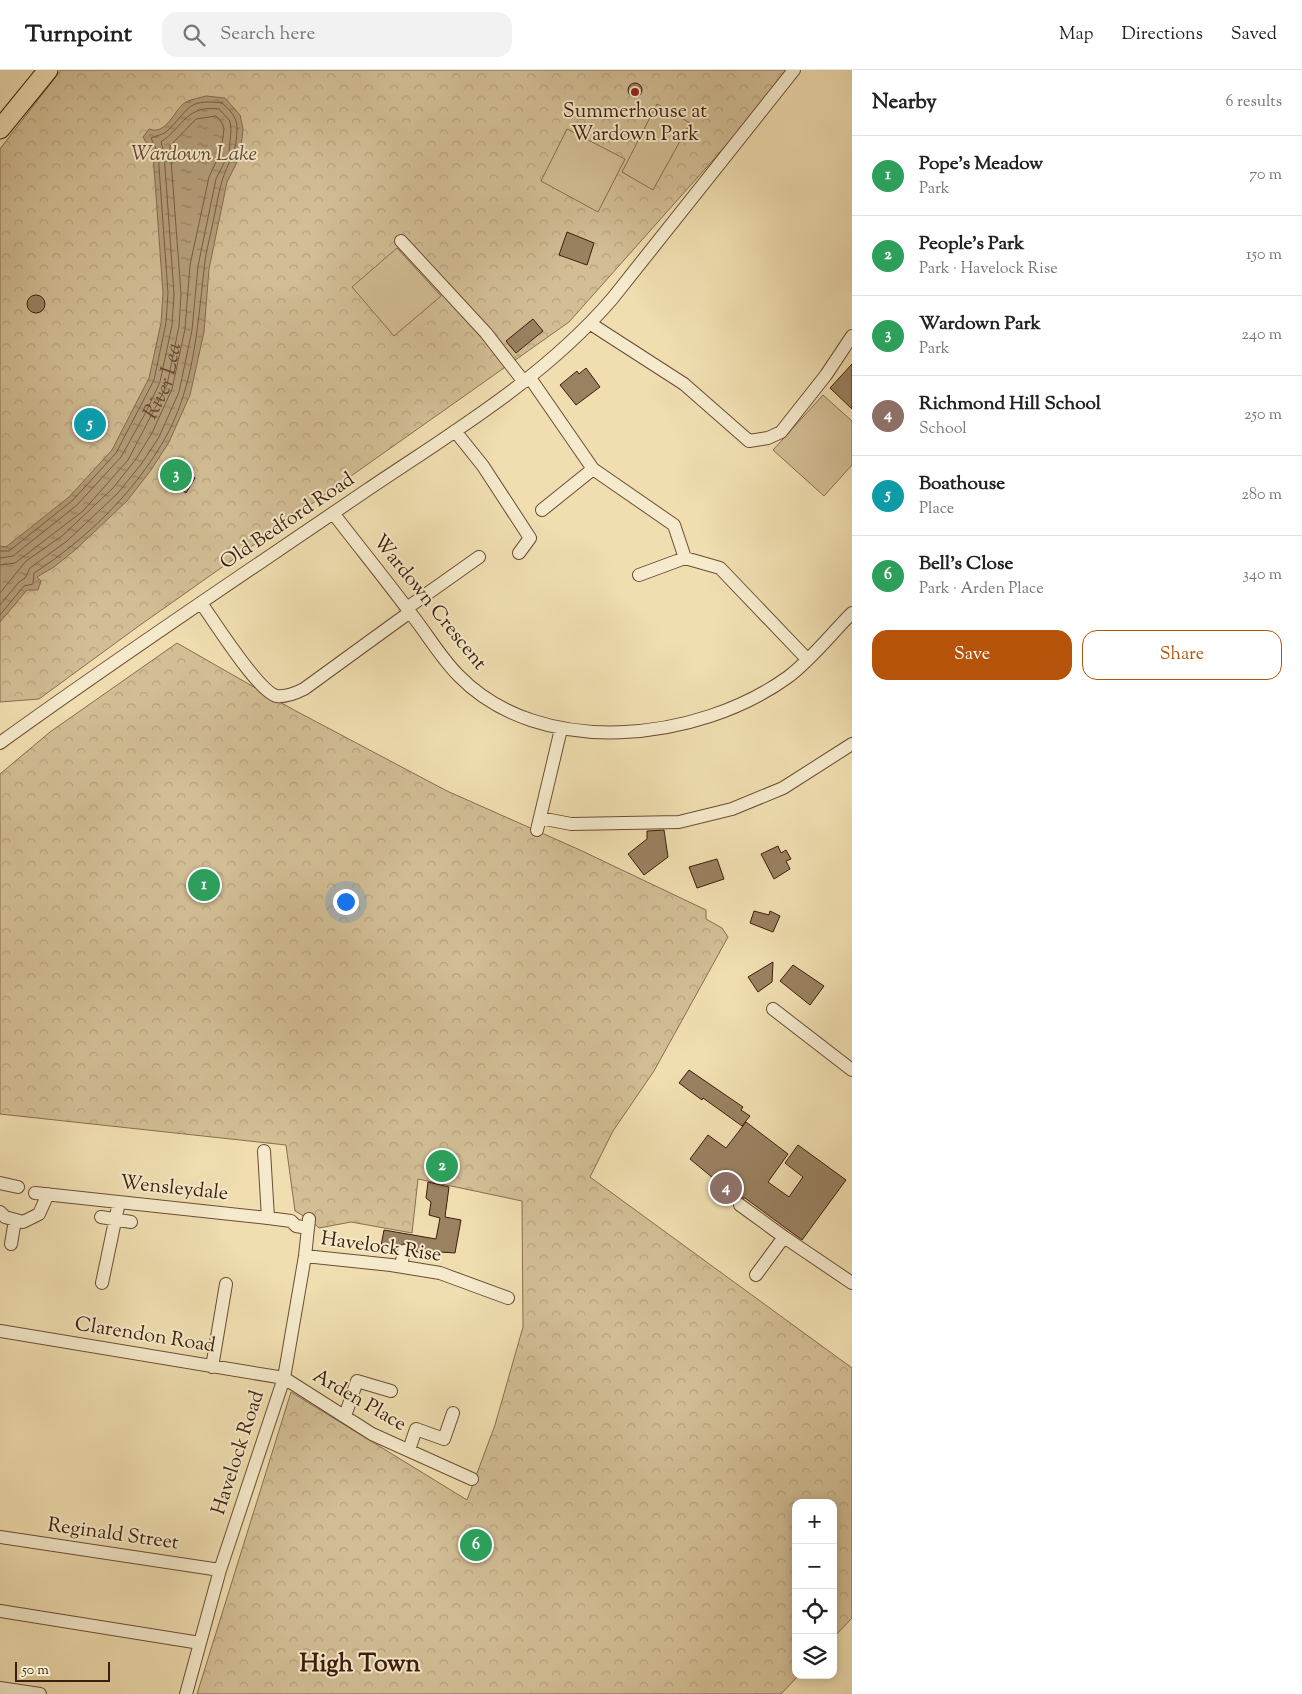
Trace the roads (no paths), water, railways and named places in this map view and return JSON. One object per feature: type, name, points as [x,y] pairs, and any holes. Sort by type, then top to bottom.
[{"type":"highway","points":[[0,129],[48,70]]},
{"type":"street","name":"Old Bedford Road","points":[[0,743],[201,603],[455,431],[551,362],[591,324],[791,71]]},
{"type":"street","points":[[401,241],[527,380],[593,469],[674,525],[686,558]]},
{"type":"street","points":[[591,324],[684,384],[749,441],[768,438],[781,432],[826,375],[852,336]]},
{"type":"street","points":[[455,431],[483,466],[530,538],[519,554]]},
{"type":"street","points":[[542,510],[593,469]]},
{"type":"street","name":"Wardown Crescent","points":[[333,513],[458,675],[500,708],[560,729],[631,732],[668,728],[726,711],[788,677],[852,613]]},
{"type":"street","points":[[201,603],[247,668],[266,689],[276,696],[291,694],[304,690],[479,557]]},
{"type":"street","points":[[639,575],[686,558],[720,568],[806,659]]},
{"type":"street","points":[[560,729],[539,824],[679,822],[732,809],[783,788],[852,744]]},
{"type":"street","points":[[773,1008],[852,1070]]},
{"type":"street","points":[[264,1151],[268,1218]]},
{"type":"street","points":[[0,1182],[18,1187]]},
{"type":"street","name":"Wensleydale","points":[[15,1220],[22,1222],[39,1214],[41,1193],[120,1202],[216,1218],[268,1218],[291,1221],[296,1226],[308,1224]]},
{"type":"street","points":[[102,1283],[120,1202]]},
{"type":"street","points":[[740,1205],[852,1283]]},
{"type":"street","points":[[0,1212],[5,1217],[15,1220],[11,1244]]},
{"type":"street","points":[[101,1217],[131,1222]]},
{"type":"street","name":"Havelock Road","points":[[186,1694],[220,1570],[284,1378],[305,1256],[308,1224]]},
{"type":"street","points":[[756,1274],[784,1237]]},
{"type":"street","points":[[401,1266],[404,1251]]},
{"type":"street","name":"Havelock Rise","points":[[305,1256],[374,1258],[401,1266],[440,1273],[508,1298]]},
{"type":"street","points":[[440,1273],[443,1260]]},
{"type":"street","points":[[212,1366],[226,1284]]},
{"type":"street","name":"Clarendon Road","points":[[0,1331],[284,1378]]},
{"type":"street","name":"Arden Place","points":[[284,1378],[372,1434],[472,1479]]},
{"type":"street","points":[[345,1416],[357,1381],[391,1391]]},
{"type":"street","points":[[409,1450],[416,1429],[444,1439],[453,1413]]},
{"type":"street","name":"Reginald Street","points":[[0,1537],[220,1570]]},
{"type":"street","points":[[0,1611],[200,1643]]},
{"type":"street","points":[[0,1688],[40,1694]]},
{"type":"water","name":"Wardown Lake","points":[[206,96],[225,98],[240,115],[243,129],[240,156],[227,182],[209,269],[204,332],[190,395],[169,442],[151,470],[127,501],[75,550],[54,567],[37,577],[41,581],[38,590],[27,590],[0,622],[0,546],[6,547],[69,497],[112,450],[149,378],[161,323],[163,293],[153,154],[143,137],[149,129],[161,129],[186,102]]},
{"type":"place","name":"Summerhouse at Wardown Park","points":[[635,92]]},
{"type":"place","name":"Boathouse","points":[[90,424]]},
{"type":"place","name":"Wardown Park","points":[[176,475]]},
{"type":"place","name":"Pope's Meadow","points":[[204,885]]},
{"type":"place","name":"People's Park","points":[[442,1166]]},
{"type":"place","name":"Richmond Hill School","points":[[726,1188]]},
{"type":"place","name":"Bell's Close","points":[[476,1545]]},
{"type":"district","name":"High Town","points":[[360,1665]]},
{"type":"water label","name":"River Lea","points":[[164,380]]}]
